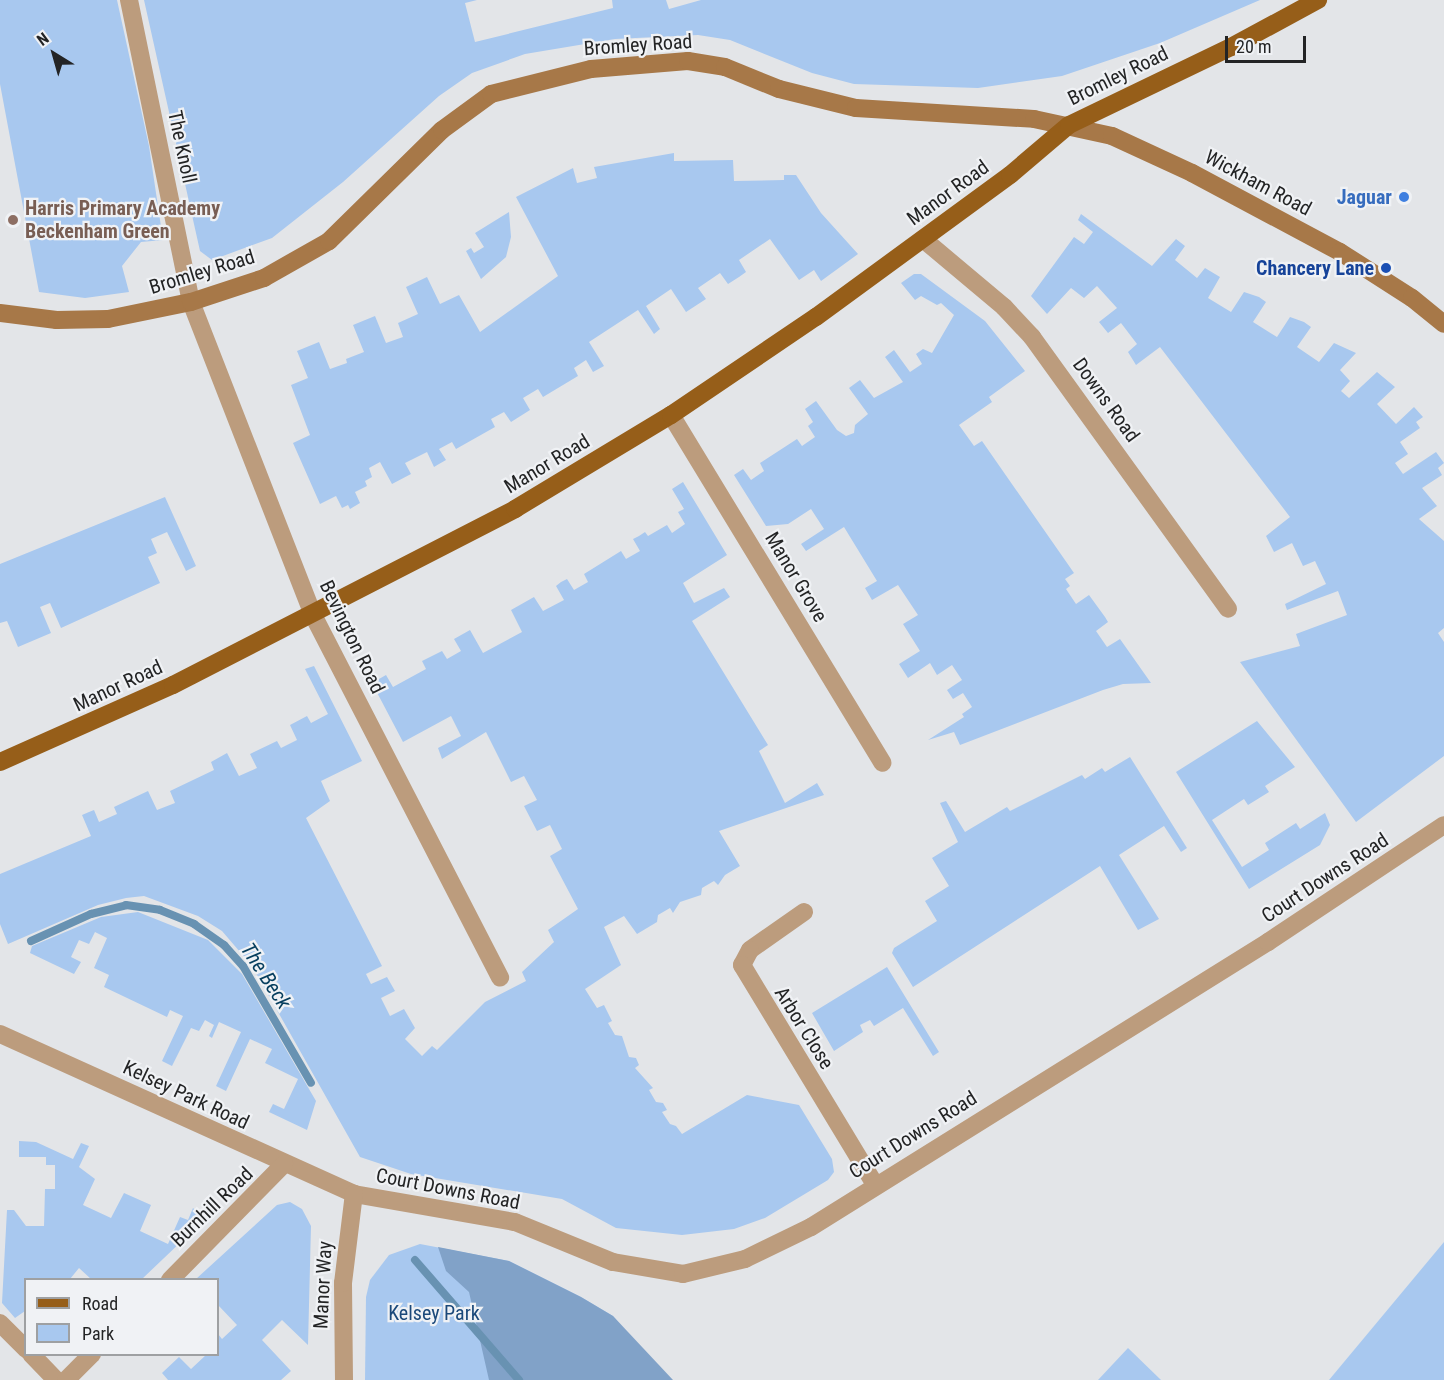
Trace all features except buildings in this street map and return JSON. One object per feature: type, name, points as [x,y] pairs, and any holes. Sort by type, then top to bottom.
[{"type":"main road","name":"Bromley Road","points":[[0,313],[82,321],[134,315],[190,302],[264,278],[309,255],[478,101],[505,88],[591,69],[661,61],[706,62],[779,89],[856,108],[1034,119],[1069,125],[1231,47],[1318,0]]},
{"type":"main road","name":"Manor Road","points":[[0,762],[173,686],[515,509],[671,415],[816,317],[1037,154],[1069,125]]},
{"type":"main road","name":"Wickham Road","points":[[1069,125],[1112,136],[1283,220],[1386,281],[1444,324]]},
{"type":"street","name":"The Knoll","points":[[129,0],[190,302]]},
{"type":"street","name":"Downs Road","points":[[923,239],[1004,307],[1032,338],[1227,609]]},
{"type":"street","name":"Bevington Road","points":[[190,302],[313,615],[500,978]]},
{"type":"street","name":"Manor Grove","points":[[671,415],[884,763]]},
{"type":"street","name":"Court Downs Road","points":[[354,1194],[515,1222],[613,1263],[682,1274],[745,1260],[811,1227],[1268,942],[1444,825]]},
{"type":"street","name":"Arbor Close","points":[[804,912],[750,950],[742,965],[875,1185]]},
{"type":"street","name":"Kelsey Park Road","points":[[0,1034],[354,1194]]},
{"type":"street","name":"Burnhill Road","points":[[172,1278],[284,1164]]},
{"type":"street","name":"Manor Way","points":[[344,1380],[343,1283],[354,1194]]},
{"type":"street","points":[[0,1323],[24,1346]]},
{"type":"street","points":[[33,1356],[56,1380]]},
{"type":"street","points":[[66,1380],[90,1356]]},
{"type":"green space","points":[[0,0],[117,0],[149,146],[163,240],[141,242],[122,266],[129,292],[85,298],[39,292],[0,84]]},
{"type":"green space","points":[[144,0],[477,0],[465,3],[475,42],[613,8],[612,0],[666,0],[669,9],[701,0],[1260,0],[1160,43],[1062,76],[978,88],[854,84],[812,73],[730,40],[698,35],[615,39],[525,54],[472,73],[439,96],[343,182],[272,238],[212,260],[200,251]]},
{"type":"green space","points":[[674,153],[674,161],[733,160],[734,181],[784,180],[784,175],[796,175],[821,213],[858,254],[821,281],[814,270],[799,280],[770,239],[739,260],[746,272],[739,277],[728,284],[720,273],[698,288],[706,299],[686,312],[671,289],[646,306],[660,329],[654,334],[638,310],[589,342],[604,366],[593,372],[586,360],[574,368],[578,376],[543,397],[538,389],[523,398],[530,410],[511,422],[504,412],[491,419],[495,427],[456,449],[452,442],[439,449],[446,460],[434,467],[427,452],[405,463],[411,474],[392,484],[380,462],[369,468],[372,477],[365,481],[367,486],[355,492],[360,503],[350,509],[348,505],[342,508],[336,496],[320,504],[293,443],[310,435],[291,385],[308,378],[297,351],[319,342],[330,369],[347,363],[346,359],[364,352],[353,325],[375,316],[386,343],[403,337],[398,323],[418,314],[406,287],[427,277],[440,304],[459,295],[480,332],[558,276],[516,197],[573,168],[577,183],[597,178],[594,167]]},
{"type":"green space","points":[[509,212],[511,237],[506,257],[481,279],[466,251],[471,248],[474,253],[484,247],[475,233]]},
{"type":"green space","points":[[1081,214],[1152,266],[1176,239],[1185,246],[1175,260],[1197,278],[1205,268],[1220,277],[1208,298],[1231,312],[1244,292],[1259,297],[1266,302],[1253,322],[1277,337],[1290,317],[1304,322],[1311,327],[1297,347],[1319,362],[1334,343],[1356,353],[1340,370],[1350,381],[1341,391],[1349,398],[1377,372],[1395,387],[1377,404],[1396,424],[1414,407],[1423,417],[1416,422],[1420,428],[1400,442],[1408,454],[1395,463],[1403,474],[1436,452],[1444,463],[1438,468],[1442,475],[1422,488],[1437,506],[1419,519],[1444,541],[1444,628],[1438,633],[1444,642],[1444,756],[1356,822],[1240,662],[1300,646],[1296,634],[1347,615],[1338,591],[1287,610],[1285,604],[1326,584],[1315,561],[1303,566],[1292,543],[1274,552],[1266,536],[1290,517],[1160,347],[1136,365],[1128,352],[1137,344],[1121,323],[1108,333],[1099,322],[1117,308],[1097,286],[1084,298],[1071,288],[1047,314],[1031,296],[1074,237],[1084,244],[1093,232],[1078,220]]},
{"type":"green space","points":[[914,274],[921,274],[985,321],[1025,371],[989,397],[992,402],[959,425],[974,446],[982,441],[1074,573],[1065,579],[1070,586],[1066,589],[1076,604],[1089,595],[1105,617],[1108,622],[1096,631],[1107,647],[1120,639],[1151,683],[1123,684],[1103,690],[960,745],[954,732],[928,740],[964,717],[962,714],[972,707],[963,693],[953,699],[947,690],[962,680],[952,665],[937,675],[930,663],[908,678],[899,664],[920,651],[903,624],[918,615],[898,585],[872,600],[865,588],[877,581],[844,527],[806,551],[801,544],[824,529],[811,509],[788,524],[766,526],[734,475],[743,469],[751,480],[764,471],[760,463],[797,439],[802,446],[815,437],[808,426],[813,422],[805,409],[816,401],[837,430],[846,436],[854,433],[855,425],[868,414],[849,388],[860,380],[874,398],[903,382],[885,357],[894,350],[910,372],[922,364],[916,354],[923,349],[932,353],[954,315],[941,303],[937,305],[921,296],[915,300],[901,283]]},
{"type":"green space","points":[[683,482],[727,555],[683,583],[694,603],[724,588],[730,597],[692,621],[768,745],[759,751],[785,803],[817,783],[824,795],[719,831],[740,866],[725,875],[718,885],[714,881],[702,888],[701,895],[680,902],[673,913],[670,908],[658,915],[657,922],[637,934],[624,916],[604,927],[621,965],[585,989],[597,1008],[604,1005],[612,1021],[608,1023],[615,1035],[622,1036],[629,1057],[636,1058],[639,1065],[635,1068],[653,1088],[649,1090],[656,1102],[663,1103],[667,1110],[662,1112],[670,1124],[676,1126],[682,1134],[747,1095],[799,1105],[832,1159],[834,1172],[828,1180],[765,1218],[734,1229],[682,1235],[616,1228],[562,1199],[411,1174],[360,1157],[252,966],[222,931],[198,916],[144,896],[126,898],[98,905],[8,944],[0,924],[0,874],[91,836],[82,815],[89,812],[94,810],[99,822],[117,814],[114,807],[148,791],[157,810],[175,803],[170,791],[214,770],[211,762],[227,753],[239,776],[257,768],[250,754],[277,741],[281,748],[297,740],[290,725],[307,716],[311,723],[328,714],[305,669],[314,666],[362,761],[321,781],[330,801],[306,818],[382,966],[366,974],[371,984],[387,977],[395,991],[381,998],[390,1016],[404,1009],[415,1028],[405,1039],[422,1056],[432,1046],[437,1050],[485,1002],[526,981],[522,972],[554,942],[548,930],[578,909],[550,856],[562,849],[550,825],[537,831],[524,806],[537,800],[524,776],[511,782],[486,732],[442,759],[438,748],[461,736],[451,716],[403,742],[372,683],[386,675],[393,687],[426,669],[422,661],[442,651],[447,659],[461,651],[454,639],[470,630],[483,653],[522,632],[511,610],[534,597],[543,611],[564,600],[556,586],[561,582],[567,579],[574,590],[588,582],[584,574],[621,551],[626,559],[640,551],[633,539],[645,532],[648,536],[667,525],[672,533],[685,524],[678,512],[684,509],[672,489]]},
{"type":"green space","points":[[165,497],[196,566],[186,571],[167,532],[151,539],[157,553],[148,557],[160,583],[61,628],[50,603],[40,607],[51,633],[18,647],[7,621],[0,623],[0,564]]},
{"type":"green space","points":[[1257,721],[1295,767],[1265,786],[1269,792],[1248,805],[1244,799],[1212,820],[1242,867],[1269,850],[1265,843],[1296,823],[1300,829],[1325,813],[1330,825],[1320,845],[1249,889],[1176,772]]},
{"type":"green space","points":[[1130,757],[1187,848],[1181,852],[1164,826],[1119,855],[1159,919],[1138,930],[1100,866],[913,987],[892,953],[894,948],[937,921],[925,901],[949,886],[932,858],[958,842],[940,803],[946,801],[965,832],[1007,807],[1010,811],[1082,775],[1085,779],[1102,768],[1105,772]]},
{"type":"green space","points":[[138,912],[208,940],[242,974],[316,1101],[307,1130],[269,1112],[273,1104],[284,1109],[298,1079],[265,1063],[272,1049],[250,1039],[226,1091],[216,1086],[241,1032],[219,1022],[212,1038],[209,1036],[214,1025],[205,1020],[199,1031],[191,1028],[172,1066],[162,1061],[183,1016],[170,1010],[167,1017],[104,987],[109,975],[94,968],[107,938],[95,932],[89,944],[79,940],[71,957],[81,962],[74,974],[30,953],[32,946],[101,917]]},
{"type":"green space","points":[[887,967],[939,1052],[933,1056],[903,1008],[874,1026],[870,1020],[860,1025],[863,1032],[834,1051],[812,1013]]},
{"type":"green space","points":[[19,1141],[36,1142],[73,1159],[81,1143],[89,1146],[79,1167],[95,1179],[83,1205],[111,1218],[124,1193],[151,1205],[140,1231],[168,1244],[180,1217],[188,1220],[193,1208],[205,1219],[143,1278],[90,1278],[79,1268],[71,1278],[24,1278],[24,1312],[15,1318],[2,1303],[7,1210],[14,1210],[26,1226],[44,1226],[45,1189],[55,1189],[55,1165],[46,1165],[46,1157],[19,1157]]},
{"type":"green space","points":[[290,1202],[302,1209],[311,1226],[308,1345],[282,1320],[262,1340],[291,1371],[281,1380],[168,1380],[162,1373],[179,1357],[191,1369],[205,1356],[219,1356],[219,1335],[222,1339],[237,1325],[219,1306],[219,1278],[197,1278],[277,1205]]},
{"type":"green space","points":[[1444,1242],[1444,1380],[1329,1380]]},
{"type":"green space","name":"Kelsey Park","points":[[420,1244],[509,1261],[581,1297],[613,1316],[667,1380],[365,1380],[366,1297],[370,1280],[389,1255]]},
{"type":"green space","points":[[1128,1348],[1161,1380],[1098,1380]]},
{"type":"shaded area","points":[[438,1247],[509,1261],[581,1297],[613,1316],[673,1380],[489,1380],[469,1292],[446,1271]]},
{"type":"waterway","name":"The Beck","points":[[31,941],[91,914],[126,905],[160,910],[194,924],[224,945],[243,966],[311,1083]]},
{"type":"waterway","name":"The Beck","points":[[415,1260],[519,1380]]},
{"type":"place","name":"Jaguar","points":[[1404,197]]},
{"type":"place","name":"Harris Primary Academy Beckenham Green","points":[[13,220]]},
{"type":"place","name":"Chancery Lane","points":[[1386,268]]}]
